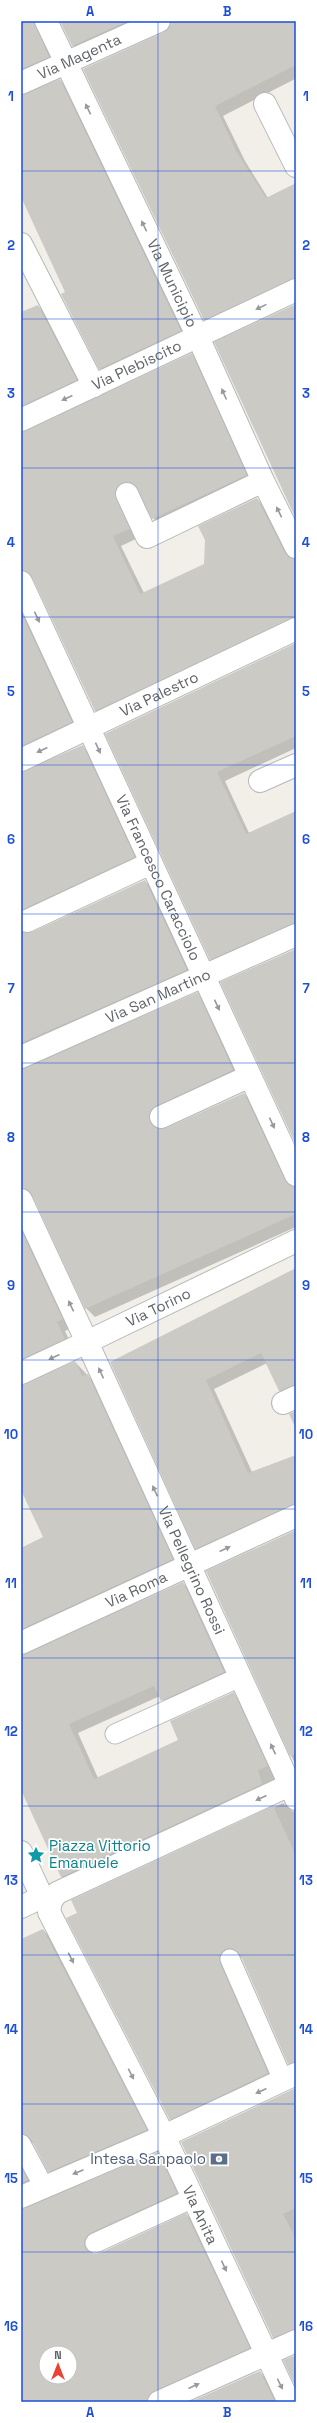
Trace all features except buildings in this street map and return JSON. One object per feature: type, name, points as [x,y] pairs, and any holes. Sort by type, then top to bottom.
[{"type":"street","name":"Via Municipio","points":[[46,21],[198,337],[263,481],[296,547]]},
{"type":"street","name":"Via Magenta","points":[[21,83],[159,21]]},
{"type":"street","points":[[265,104],[296,166]]},
{"type":"street","points":[[21,244],[94,386]]},
{"type":"street","name":"Via Plebiscito","points":[[21,420],[296,290]]},
{"type":"street","points":[[127,494],[147,537],[263,481]]},
{"type":"street","name":"Via Francesco Caracciolo","points":[[23,590],[89,728],[296,1175]]},
{"type":"street","name":"Via Palestro","points":[[21,760],[296,628]]},
{"type":"street","points":[[260,781],[296,764]]},
{"type":"street","points":[[27,921],[151,863]]},
{"type":"street","name":"Via San Martino","points":[[21,1057],[296,935]]},
{"type":"street","points":[[161,1117],[250,1076]]},
{"type":"street","name":"Via Pellegrino Rossi","points":[[21,1200],[240,1677],[294,1789]]},
{"type":"street","name":"Via Torino","points":[[21,1373],[296,1241]]},
{"type":"street","name":"Via Roma","points":[[21,1643],[296,1516]]},
{"type":"street","points":[[21,1907],[53,1896],[294,1789]]},
{"type":"street","points":[[21,1852],[53,1896]]},
{"type":"street","name":"Via Anita","points":[[53,1896],[49,1912],[54,1924],[164,2136],[289,2402]]},
{"type":"street","points":[[21,2197],[164,2136],[290,2077]]},
{"type":"street","points":[[159,2402],[296,2342]]},
{"type":"lane","points":[[116,1734],[240,1677]]},
{"type":"lane","points":[[230,1959],[290,2077]]},
{"type":"lane","points":[[21,2144],[44,2187]]},
{"type":"lane","points":[[95,2243],[193,2198]]},
{"type":"place","name":"Piazza Vittorio Emanuele","points":[[36,1855]]},
{"type":"place","name":"Intesa Sanpaolo","points":[[219,2159]]}]
